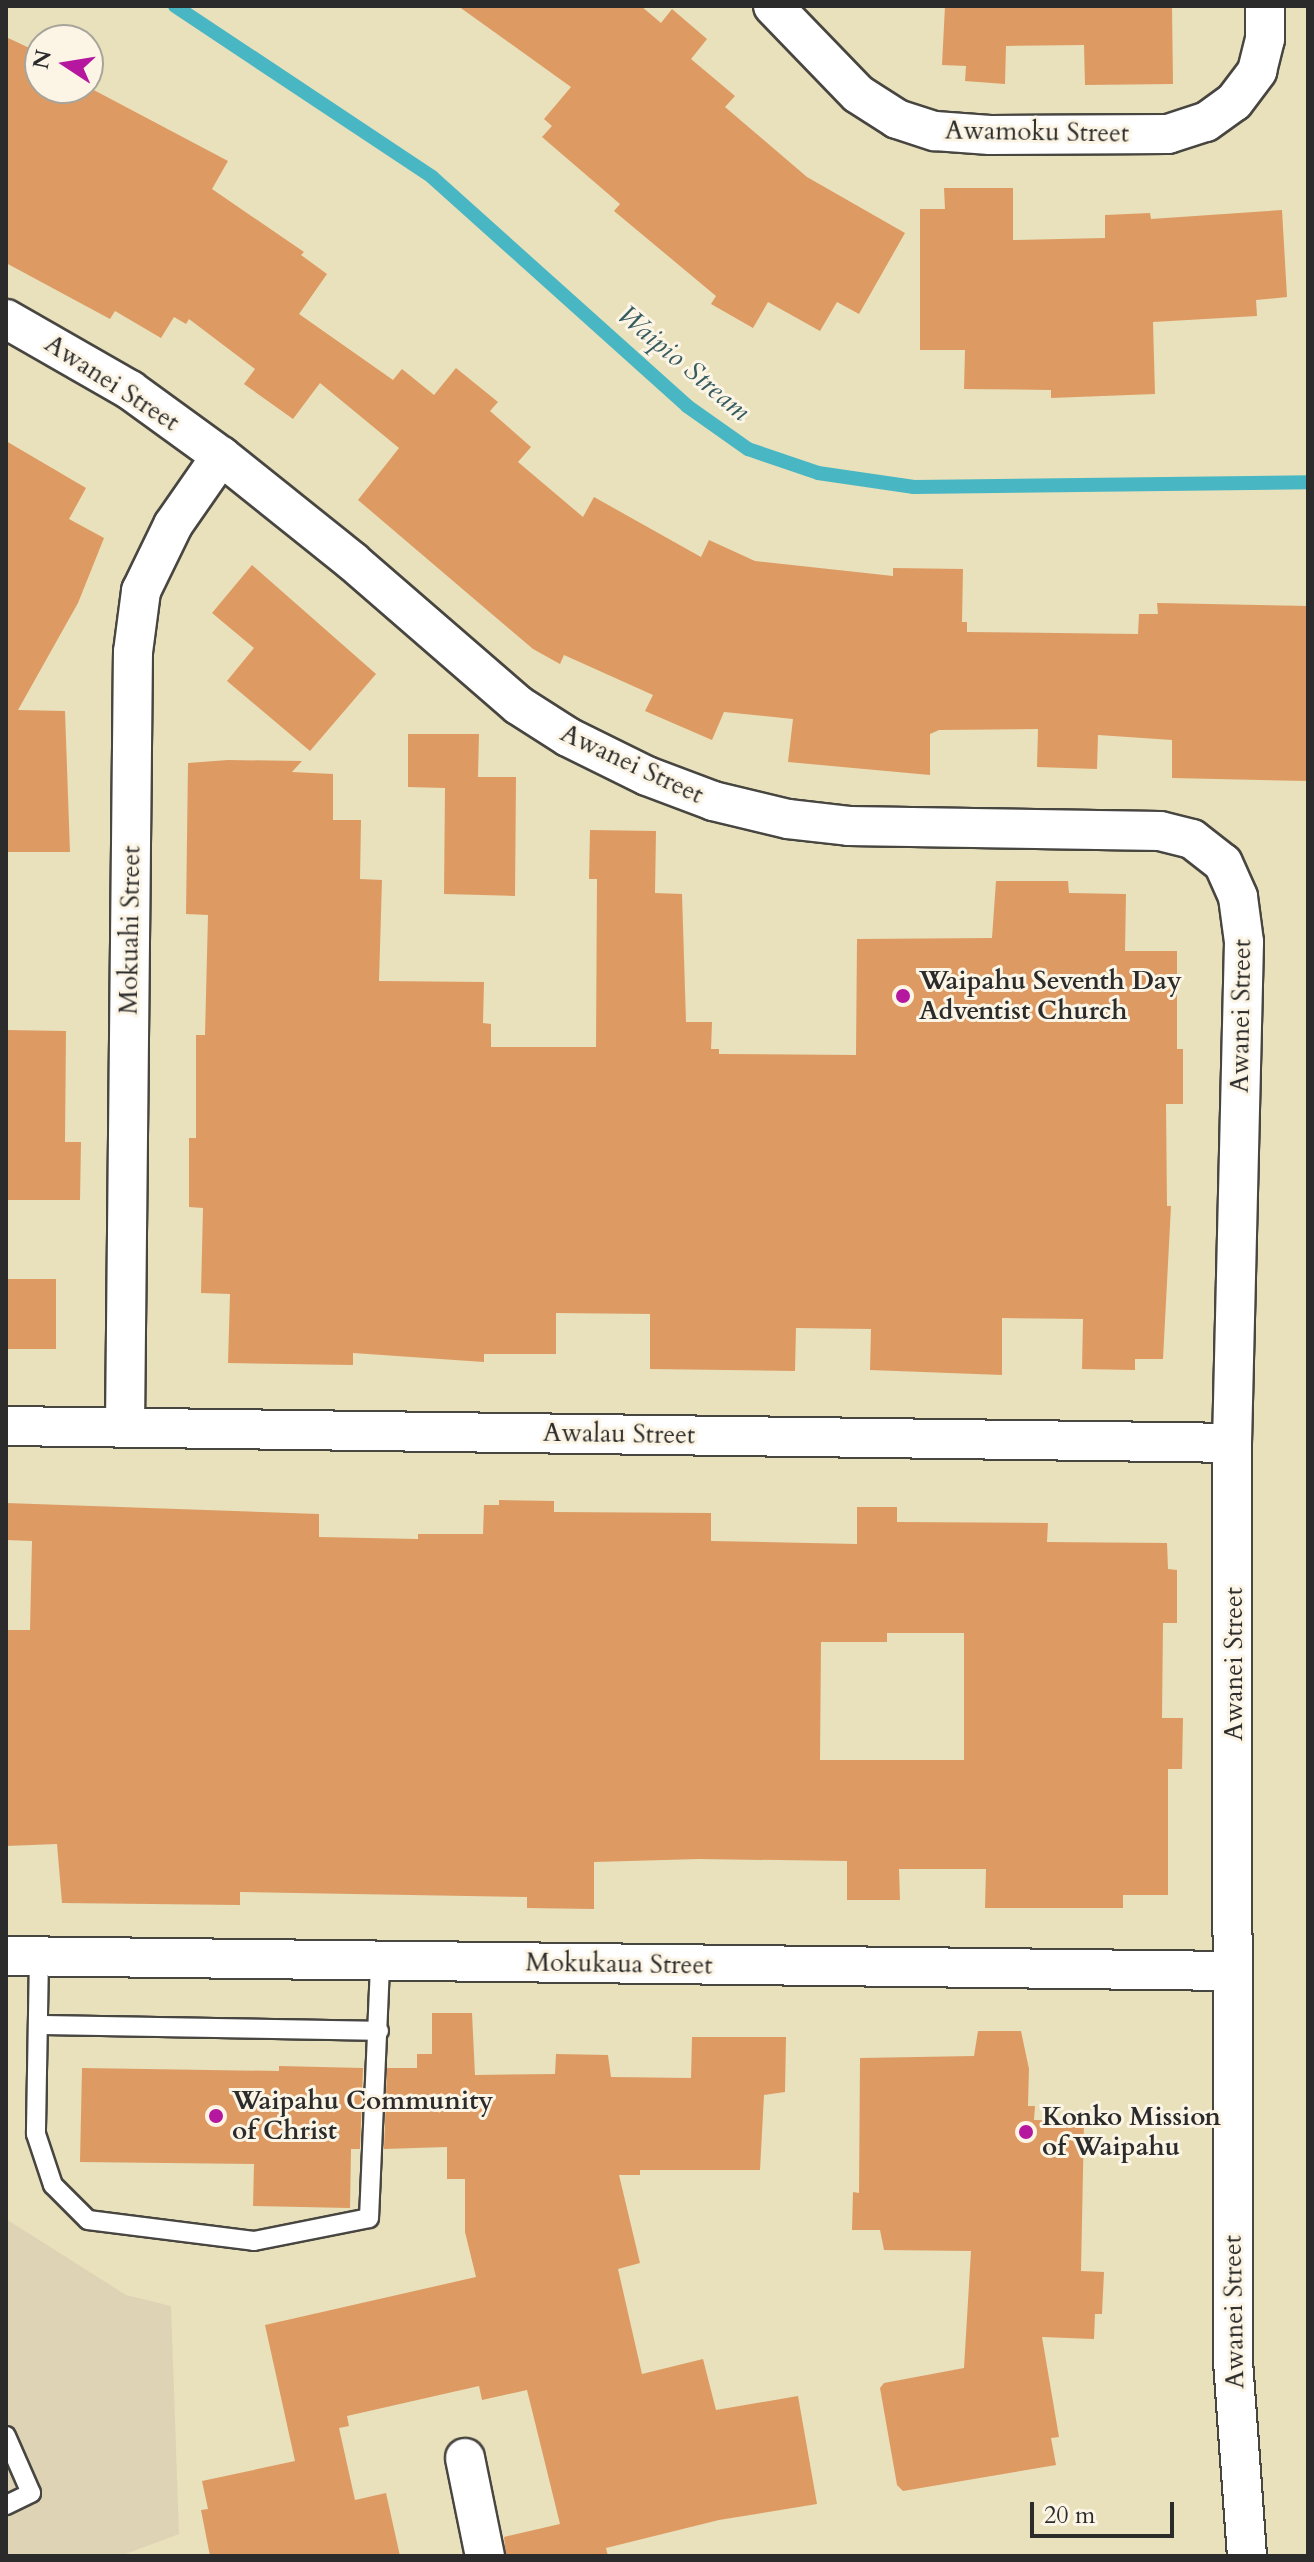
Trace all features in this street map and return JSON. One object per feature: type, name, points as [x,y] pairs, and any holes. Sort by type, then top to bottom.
[{"type":"street","name":"Awamoku Street","points":[[773,6],[858,94],[897,119],[935,131],[1049,135],[1168,134],[1206,122],[1234,102],[1257,71],[1265,39],[1265,6]]},
{"type":"street","name":"Awanei Street","points":[[6,319],[130,390],[221,456],[352,561],[518,705],[568,737],[647,776],[713,801],[788,819],[849,826],[1160,831],[1192,839],[1223,863],[1238,897],[1244,942],[1232,1443],[1233,2361],[1247,2556]]},
{"type":"street","name":"Mokuahi Street","points":[[125,1427],[133,652],[141,591],[173,525],[221,456]]},
{"type":"street","name":"Awalau Street","points":[[6,1426],[1232,1443]]},
{"type":"street","name":"Mokukaua Street","points":[[22,1956],[1233,1971]]},
{"type":"street","points":[[465,2458],[485,2556]]},
{"type":"lane","points":[[22,1956],[38,2025],[36,2134],[53,2185],[88,2220],[254,2241],[369,2218],[380,1961]]},
{"type":"lane","points":[[38,2025],[379,2031]]},
{"type":"lane","points":[[6,2436],[31,2493],[6,2505]]},
{"type":"shaded area","points":[[6,2219],[126,2295],[171,2306],[179,2534],[120,2556],[6,2556]]},
{"type":"building","points":[[458,6],[641,6],[661,23],[672,9],[707,39],[691,59],[735,96],[725,107],[807,177],[905,233],[859,314],[837,302],[820,331],[768,302],[753,328],[711,304],[716,296],[614,211],[620,204],[542,137],[552,126],[544,119],[571,87]]},
{"type":"building","points":[[945,6],[1172,6],[1173,84],[1085,85],[1084,45],[1006,46],[1005,84],[965,81],[966,66],[942,65]]},
{"type":"building","points":[[6,37],[24,45],[24,104],[104,104],[104,95],[228,161],[212,189],[304,252],[301,255],[327,274],[299,314],[393,380],[402,369],[434,395],[456,368],[498,402],[490,411],[531,447],[518,462],[583,517],[594,497],[701,557],[709,540],[755,561],[893,576],[893,568],[963,569],[962,622],[967,622],[967,632],[1138,634],[1139,614],[1158,614],[1157,603],[1308,606],[1308,781],[1172,778],[1172,740],[1098,735],[1097,769],[1037,767],[1038,729],[939,730],[930,734],[930,775],[788,762],[793,719],[724,712],[712,740],[645,711],[653,695],[564,655],[560,664],[533,649],[358,500],[399,448],[320,383],[293,419],[244,384],[255,369],[189,319],[186,324],[174,317],[161,338],[115,311],[110,319],[6,263]]},
{"type":"building","points":[[944,188],[1013,188],[1013,240],[1105,238],[1105,215],[1150,213],[1151,219],[1282,210],[1287,297],[1256,300],[1257,316],[1153,322],[1155,394],[1051,398],[1051,390],[964,389],[965,350],[920,350],[920,209],[945,209]]},
{"type":"building","points":[[6,441],[86,488],[69,519],[104,538],[78,603],[18,710],[65,711],[70,852],[6,852]]},
{"type":"building","points":[[252,565],[376,674],[310,751],[227,681],[254,648],[212,613]]},
{"type":"building","points":[[408,734],[479,734],[478,777],[516,777],[515,896],[444,894],[445,788],[408,787]]},
{"type":"building","points":[[302,761],[292,772],[333,774],[333,820],[361,820],[360,879],[382,880],[379,981],[484,982],[483,1023],[491,1024],[491,1047],[596,1047],[597,879],[589,879],[590,830],[656,831],[655,893],[682,894],[686,1022],[712,1022],[711,1049],[719,1049],[719,1054],[856,1055],[857,939],[992,938],[996,881],[1068,881],[1069,893],[1126,894],[1125,951],[1177,951],[1177,1049],[1183,1049],[1183,1104],[1166,1104],[1167,1206],[1171,1206],[1163,1359],[1135,1359],[1135,1370],[1082,1369],[1083,1319],[1002,1318],[1002,1375],[870,1370],[871,1329],[796,1328],[795,1371],[650,1369],[650,1314],[556,1313],[556,1354],[484,1354],[484,1362],[353,1353],[353,1365],[228,1363],[230,1294],[201,1293],[203,1208],[189,1207],[189,1138],[196,1138],[196,1035],[205,1035],[208,915],[186,914],[188,763]]},
{"type":"building","points":[[6,1030],[66,1031],[65,1142],[81,1142],[80,1200],[6,1200]]},
{"type":"building","points":[[6,1279],[56,1279],[56,1349],[6,1349]]},
{"type":"building","points":[[499,1500],[554,1501],[554,1512],[711,1513],[711,1541],[857,1544],[857,1507],[897,1507],[897,1522],[1048,1523],[1047,1542],[1167,1543],[1168,1569],[1177,1570],[1177,1623],[1163,1623],[1162,1718],[1183,1718],[1182,1769],[1168,1769],[1168,1895],[1123,1895],[1123,1908],[985,1908],[986,1869],[899,1869],[900,1900],[847,1900],[847,1861],[699,1859],[594,1862],[594,1909],[527,1908],[527,1897],[240,1892],[240,1905],[62,1903],[57,1844],[6,1846],[6,1630],[30,1630],[32,1541],[6,1540],[6,1503],[319,1514],[319,1537],[418,1539],[418,1534],[483,1534],[484,1505],[499,1505]],"holes":[[[887,1633],[964,1633],[964,1760],[820,1760],[821,1642],[887,1642]]]},
{"type":"building","points":[[432,2013],[472,2013],[475,2075],[555,2074],[556,2054],[608,2055],[611,2077],[691,2078],[692,2037],[786,2037],[785,2092],[764,2095],[760,2170],[640,2170],[640,2175],[619,2175],[640,2263],[618,2269],[642,2374],[703,2359],[716,2410],[798,2396],[817,2504],[719,2520],[606,2548],[608,2556],[506,2556],[504,2537],[560,2524],[527,2390],[482,2400],[479,2386],[347,2416],[349,2426],[339,2428],[355,2500],[386,2493],[400,2556],[210,2556],[201,2510],[208,2509],[202,2481],[295,2461],[265,2325],[476,2277],[465,2232],[465,2179],[447,2179],[447,2147],[384,2149],[387,2068],[417,2068],[417,2054],[432,2054]]},
{"type":"building","points":[[978,2031],[1021,2031],[1029,2069],[1028,2106],[1035,2106],[1034,2120],[1084,2121],[1081,2271],[1104,2272],[1102,2314],[1095,2314],[1094,2339],[1042,2337],[1059,2437],[1051,2438],[1056,2465],[903,2491],[897,2485],[880,2388],[884,2383],[964,2368],[971,2251],[884,2250],[880,2230],[852,2230],[853,2192],[859,2193],[860,2058],[974,2056]]},
{"type":"building","name":"Waipahu Community of Christ","points":[[279,2066],[363,2068],[360,2149],[351,2149],[350,2208],[253,2206],[254,2164],[80,2162],[82,2068],[279,2071]]},
{"type":"waterway","name":"Waipio Stream","points":[[175,6],[432,177],[687,406],[748,449],[818,473],[914,487],[1308,482]]},
{"type":"place","name":"Waipahu Seventh Day Adventist Church","points":[[903,996]]},
{"type":"place","name":"Waipahu Community of Christ","points":[[216,2116]]},
{"type":"place","name":"Konko Mission of Waipahu","points":[[1026,2132]]}]
